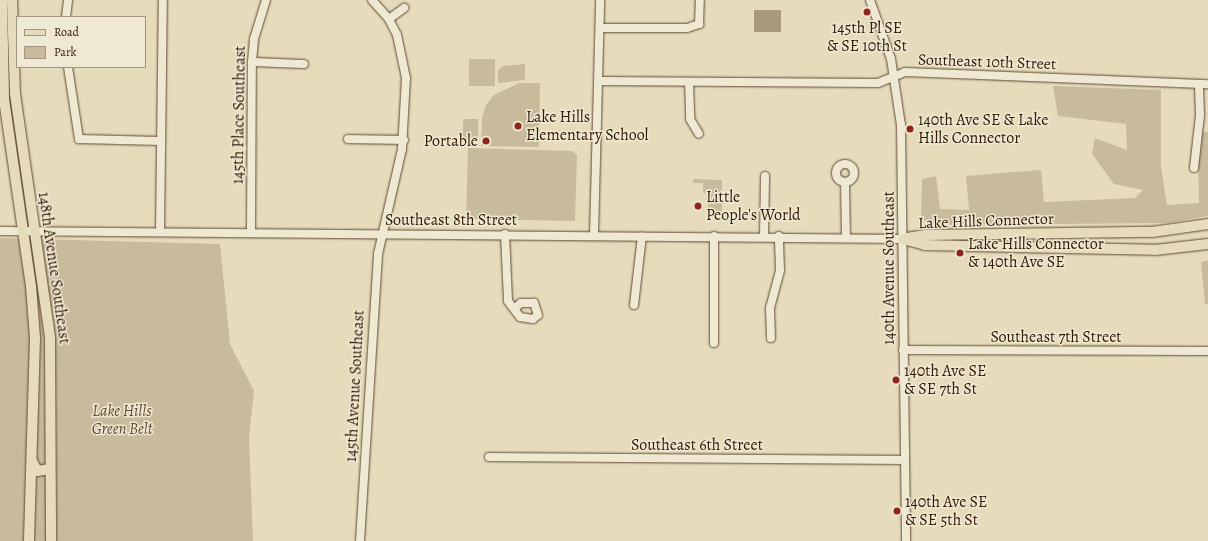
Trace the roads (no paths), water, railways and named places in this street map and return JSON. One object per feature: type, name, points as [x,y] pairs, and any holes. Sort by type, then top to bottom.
[{"type":"main road","name":"148th Avenue Southeast","points":[[2,0],[4,99],[23,232],[35,338],[29,541]]},
{"type":"main road","name":"148th Avenue Southeast","points":[[12,0],[13,81],[50,338],[51,541]]},
{"type":"main road","name":"Lake Hills Connector","points":[[903,239],[926,235],[1152,232],[1208,224]]},
{"type":"main road","name":"Lake Hills Connector","points":[[903,239],[925,245],[1155,250],[1208,244]]},
{"type":"main road","points":[[31,452],[34,468],[42,473],[50,469]]},
{"type":"street","points":[[66,16],[68,0]]},
{"type":"street","points":[[160,232],[162,0]]},
{"type":"street","name":"145th Place Southeast","points":[[251,232],[252,62],[254,39],[266,0]]},
{"type":"street","points":[[372,0],[389,19],[404,8]]},
{"type":"street","points":[[594,235],[600,0]]},
{"type":"street","points":[[600,28],[687,28],[701,26],[700,0]]},
{"type":"street","name":"140th Avenue Southeast","points":[[870,0],[895,77],[901,125],[906,541]]},
{"type":"street","name":"145th Avenue Southeast","points":[[360,541],[380,233],[404,140],[405,64],[389,19]]},
{"type":"street","points":[[252,62],[304,64]]},
{"type":"street","points":[[68,68],[77,141],[160,141]]},
{"type":"street","name":"Southeast 10th Street","points":[[599,81],[878,83],[905,72],[1208,84]]},
{"type":"street","points":[[689,82],[690,119],[699,134]]},
{"type":"street","points":[[1194,168],[1200,115],[1199,84]]},
{"type":"street","points":[[348,139],[404,140]]},
{"type":"street","points":[[764,236],[765,176]]},
{"type":"street","points":[[845,182],[846,238]]},
{"type":"street","name":"Southeast 8th Street","points":[[0,231],[779,236],[903,239]]},
{"type":"street","points":[[505,234],[506,294],[515,308]]},
{"type":"street","points":[[634,305],[642,236]]},
{"type":"street","points":[[714,236],[714,343]]},
{"type":"street","points":[[771,338],[770,308],[780,270],[779,236]]},
{"type":"street","name":"Southeast 7th Street","points":[[903,350],[1208,351]]},
{"type":"street","name":"Southeast 6th Street","points":[[489,457],[905,460]]},
{"type":"place","name":"145th Pl SE & SE 10th St","points":[[867,12]]},
{"type":"place","name":"Lake Hills Elementary School","points":[[518,126]]},
{"type":"place","name":"140th Ave SE & Lake Hills Connector","points":[[910,129]]},
{"type":"place","name":"Portable","points":[[486,141]]},
{"type":"place","name":"Little People's World","points":[[698,206]]},
{"type":"place","name":"Lake Hills Connector & 140th Ave SE","points":[[960,253]]},
{"type":"place","name":"140th Ave SE & SE 7th St","points":[[896,380]]},
{"type":"place","name":"140th Ave SE & SE 5th St","points":[[897,511]]},
{"type":"park label","name":"Lake Hills Green Belt","points":[[122,420]]}]
